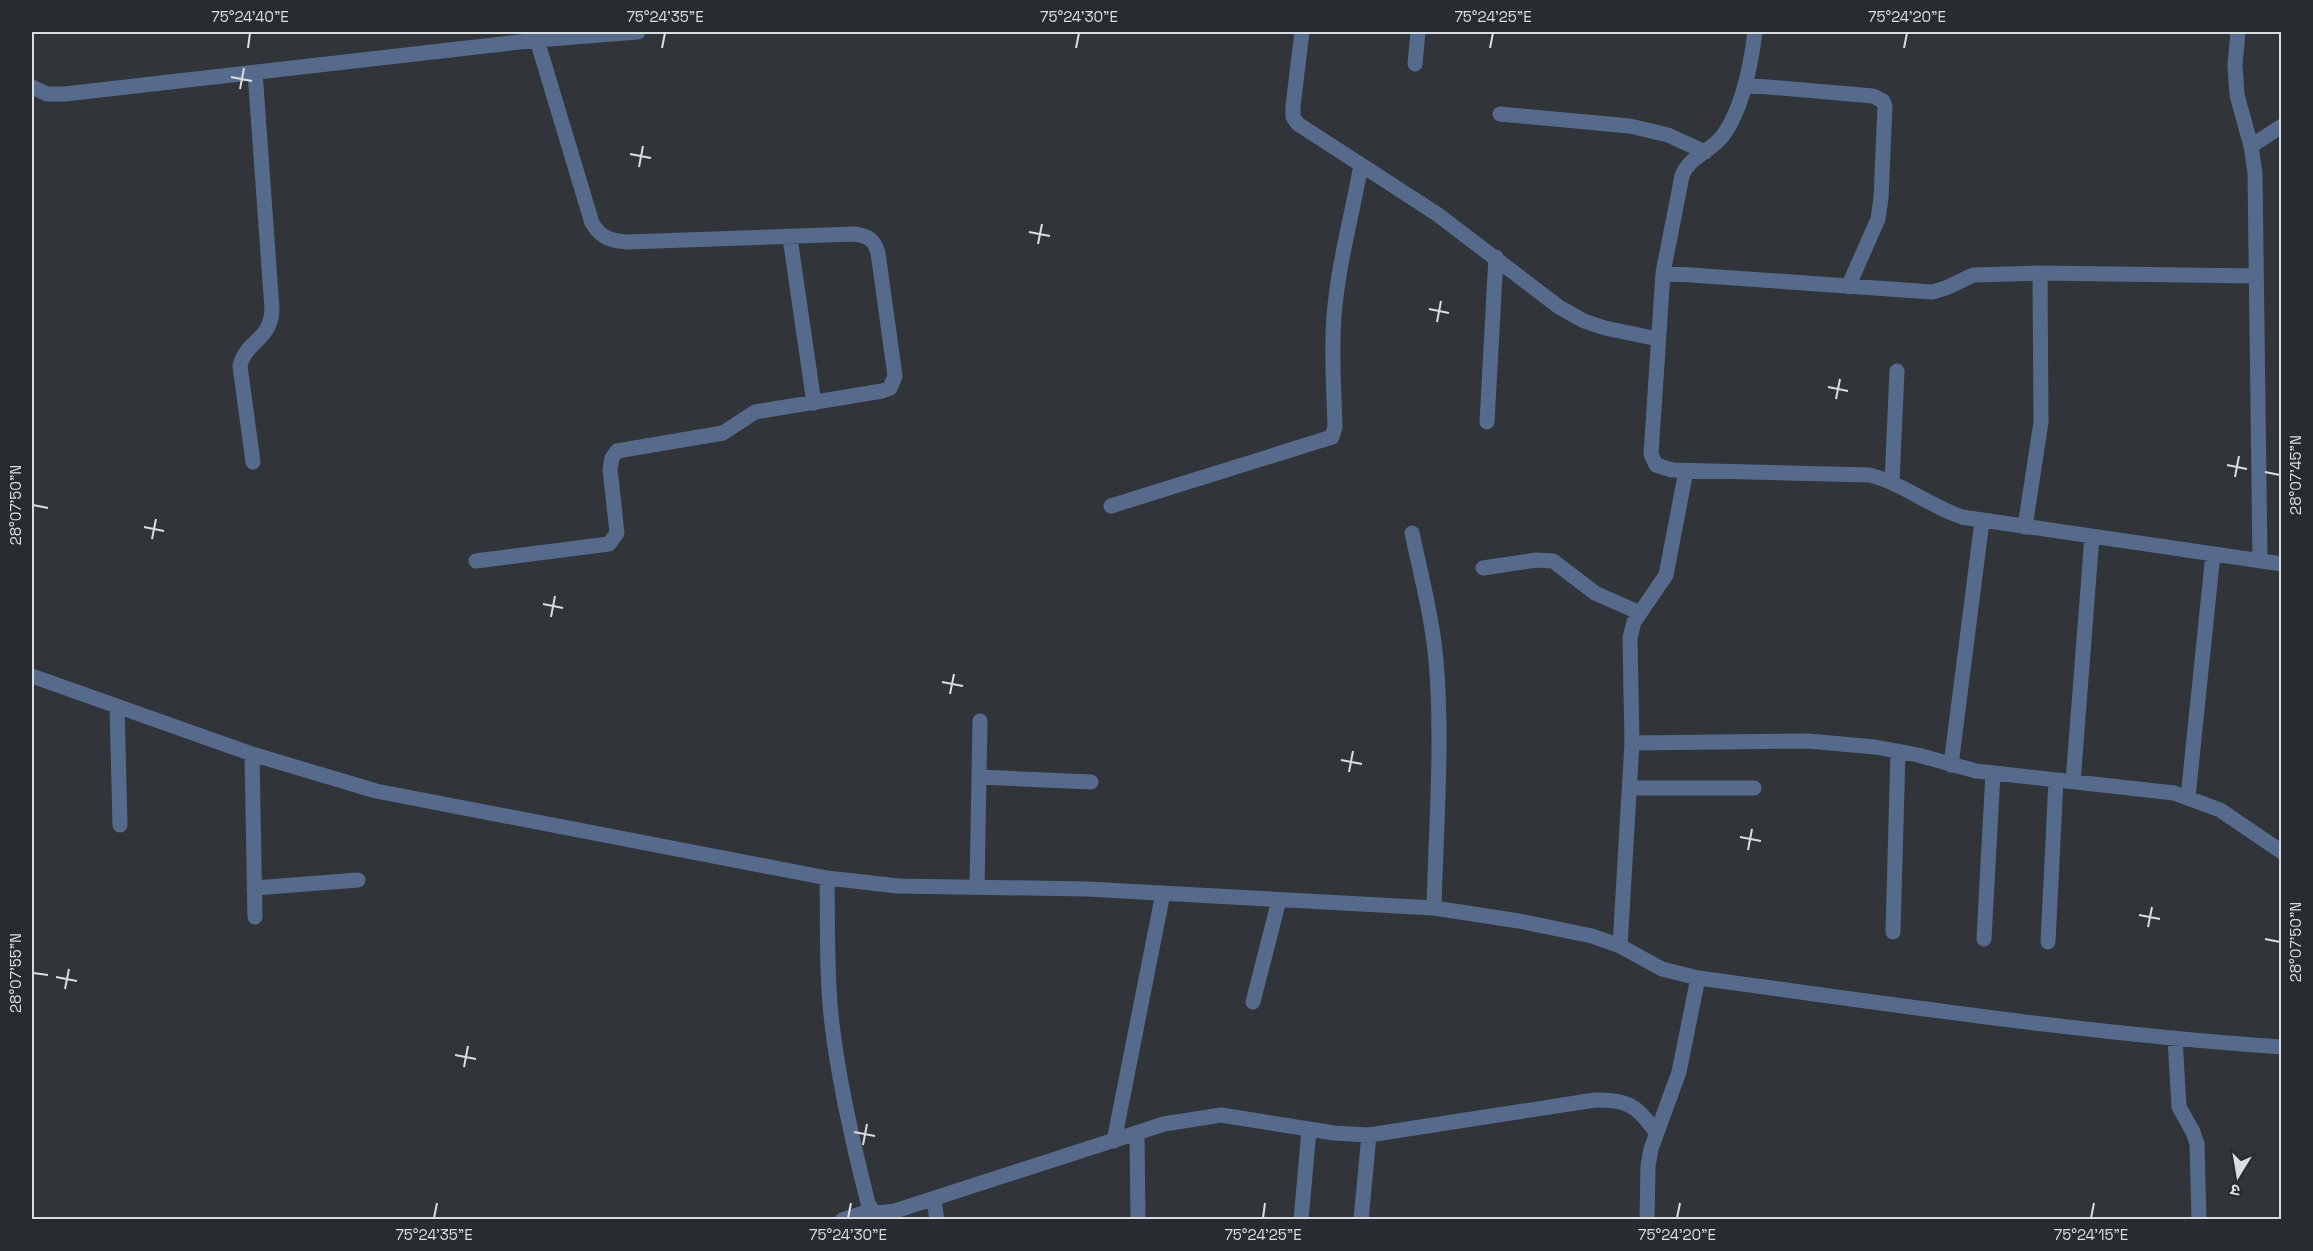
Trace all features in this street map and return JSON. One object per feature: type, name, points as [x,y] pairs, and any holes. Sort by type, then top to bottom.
[{"type":"street","points":[[33,92],[65,94],[537,40],[638,32]]},
{"type":"street","points":[[1302,32],[1293,117],[1298,124],[1437,214],[1560,307],[1584,321],[1605,328],[1658,339]]},
{"type":"street","points":[[1415,64],[1418,32]]},
{"type":"street","points":[[1755,32],[1745,85],[1724,134],[1686,166],[1682,176],[1663,273],[1650,454],[1656,465],[1661,468],[1686,471],[1869,475],[1892,483],[1946,512],[1982,521],[2282,564]]},
{"type":"street","points":[[2238,32],[2235,65],[2237,95],[2251,146],[2255,173],[2260,561]]},
{"type":"street","points":[[476,561],[609,544],[617,533],[610,469],[612,458],[617,451],[723,433],[755,412],[882,391],[890,388],[894,382],[895,368],[878,253],[874,241],[863,235],[628,242],[606,239],[598,232],[592,223],[537,40]]},
{"type":"street","points":[[253,462],[240,366],[245,353],[269,328],[272,309],[255,72]]},
{"type":"street","points":[[1745,85],[1873,96],[1883,101],[1885,107],[1880,209],[1875,228],[1848,288]]},
{"type":"street","points":[[1500,114],[1630,126],[1668,135],[1705,152]]},
{"type":"street","points":[[2251,146],[2282,126]]},
{"type":"street","points":[[1111,506],[1332,437],[1335,427],[1332,348],[1334,315],[1361,165]]},
{"type":"street","points":[[790,238],[814,403]]},
{"type":"street","points":[[1487,422],[1496,257]]},
{"type":"street","points":[[1663,273],[1848,288],[1932,292],[1973,275],[2040,273],[2256,276]]},
{"type":"street","points":[[2025,527],[2042,422],[2040,273]]},
{"type":"street","points":[[1892,483],[1898,371]]},
{"type":"street","points":[[1620,946],[1632,743],[1630,638],[1634,622],[1666,575],[1686,471]]},
{"type":"street","points":[[1951,765],[1982,521]]},
{"type":"street","points":[[1412,533],[1432,626],[1436,662],[1434,908]]},
{"type":"street","points":[[2073,782],[2092,536]]},
{"type":"street","points":[[2188,797],[2212,554]]},
{"type":"street","points":[[1483,568],[1536,560],[1553,561],[1595,593],[1640,613]]},
{"type":"street","points":[[32,675],[252,754],[376,791],[827,878],[898,886],[1087,889],[1434,908],[1567,930],[1620,946],[1662,969],[1698,978],[2046,1025],[2282,1047]]},
{"type":"street","points":[[117,706],[120,825]]},
{"type":"street","points":[[977,887],[980,721]]},
{"type":"street","points":[[1632,743],[1808,741],[1898,751],[1993,773],[2174,793],[2220,810],[2282,852]]},
{"type":"street","points":[[1893,932],[1898,751]]},
{"type":"street","points":[[252,754],[255,917]]},
{"type":"street","points":[[1984,939],[1993,773]]},
{"type":"street","points":[[979,777],[1091,782]]},
{"type":"street","points":[[2048,942],[2056,780]]},
{"type":"street","points":[[1630,788],[1754,788]]},
{"type":"street","points":[[827,878],[828,981],[832,1024],[851,1137],[868,1203],[872,1210]]},
{"type":"street","points":[[254,888],[358,880]]},
{"type":"street","points":[[1114,1141],[1163,893]]},
{"type":"street","points":[[1252,1002],[1279,900]]},
{"type":"street","points":[[1647,1220],[1648,1166],[1656,1132],[1679,1072],[1698,978]]},
{"type":"street","points":[[2175,1038],[2179,1107],[2197,1144],[2199,1220]]},
{"type":"street","points":[[842,1220],[872,1210],[885,1213],[934,1200],[1164,1124],[1221,1115],[1309,1130],[1370,1135],[1595,1100],[1612,1100],[1626,1102],[1638,1110],[1656,1132]]},
{"type":"street","points":[[1301,1220],[1309,1130]]},
{"type":"street","points":[[1137,1133],[1138,1220]]},
{"type":"street","points":[[1361,1220],[1370,1135]]},
{"type":"street","points":[[934,1200],[937,1220]]}]
